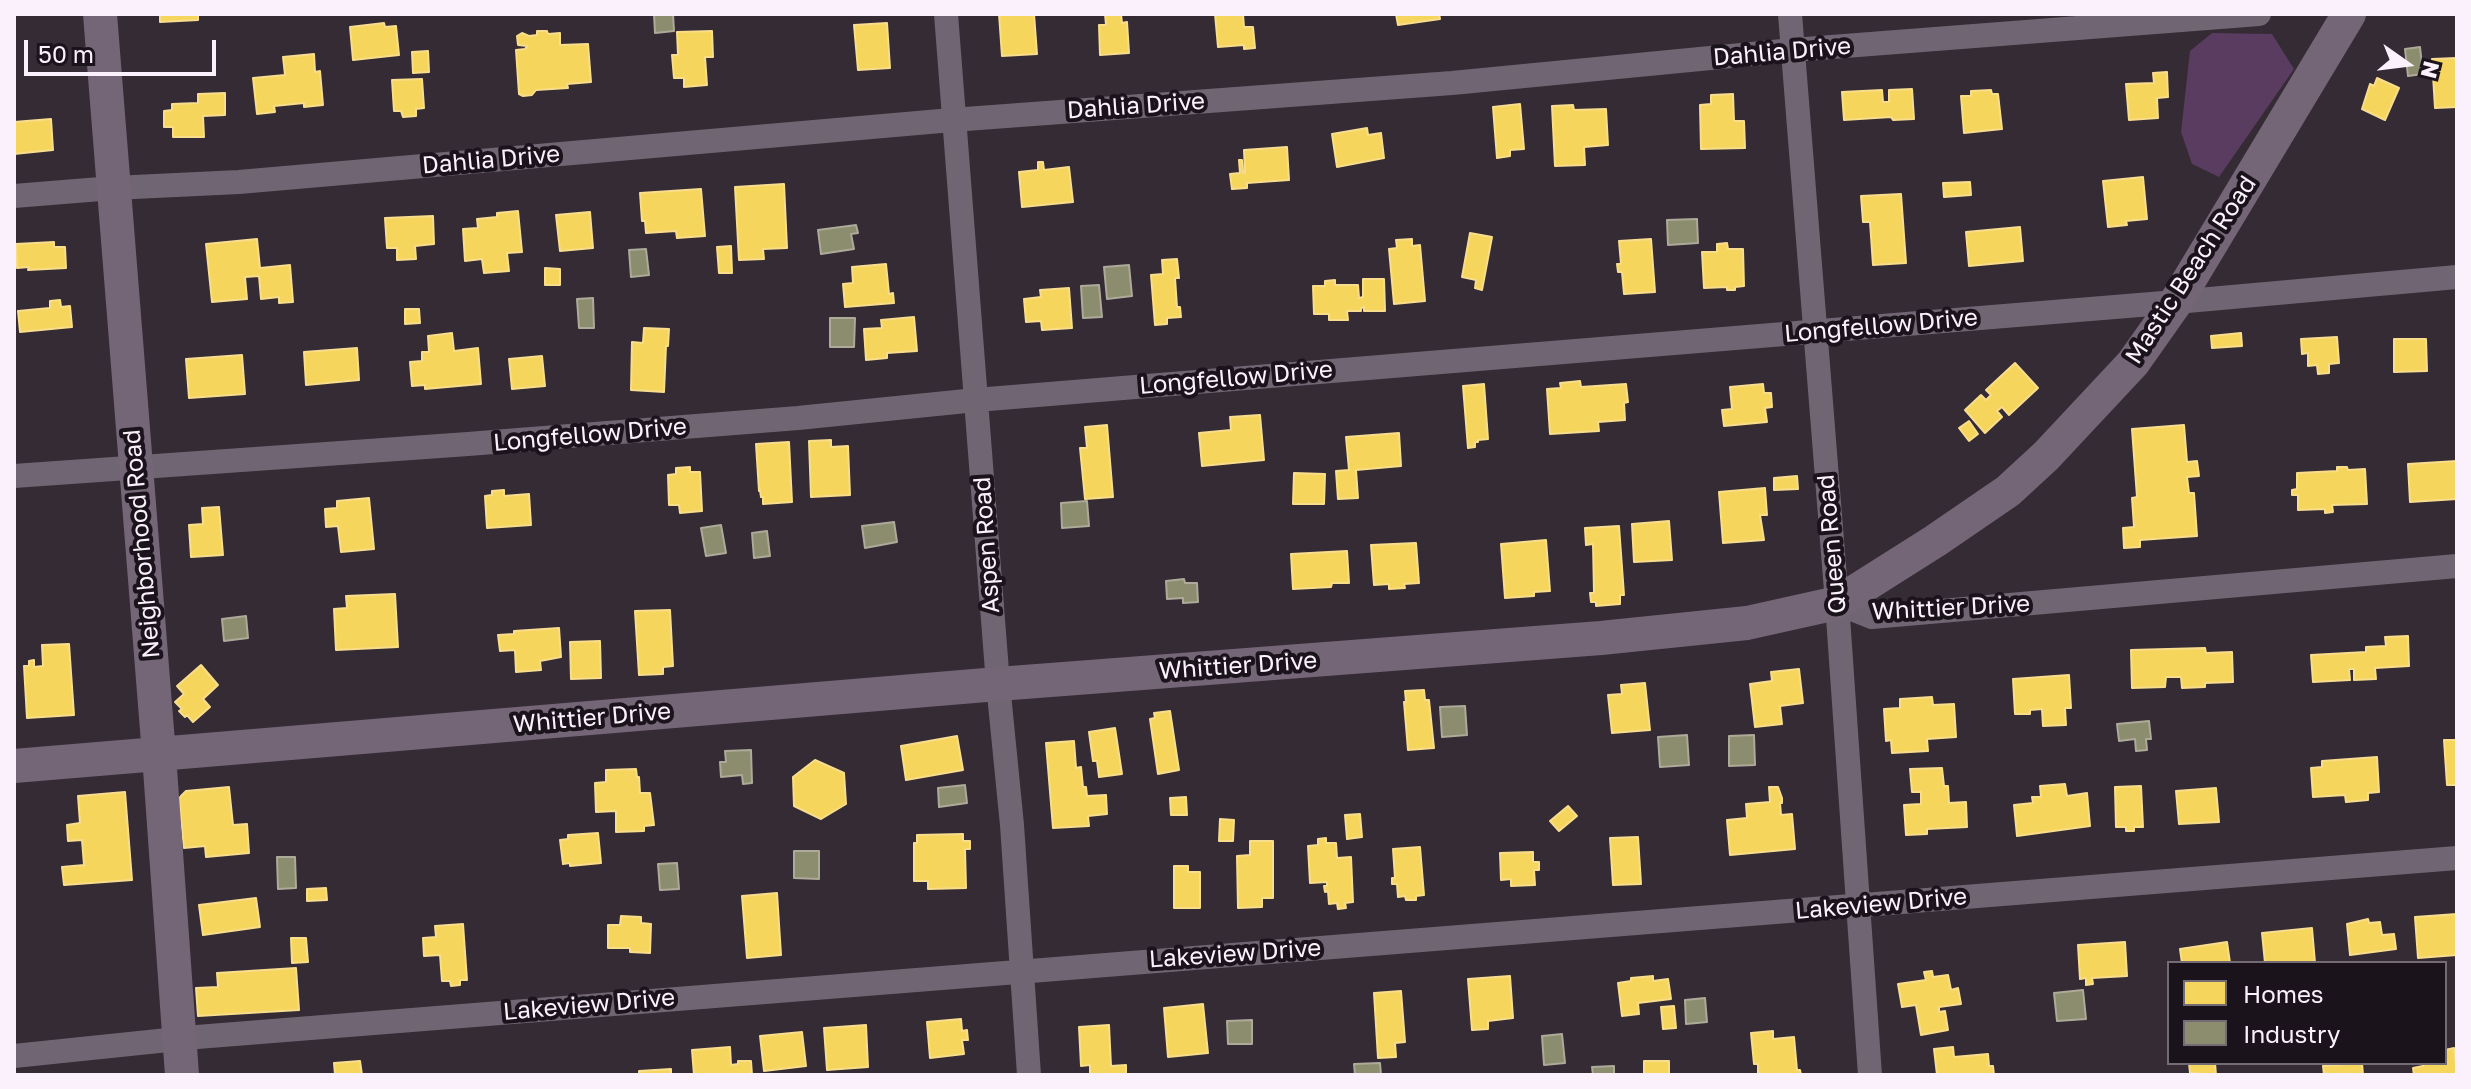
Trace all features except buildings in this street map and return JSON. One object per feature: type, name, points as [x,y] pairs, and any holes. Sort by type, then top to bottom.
[{"type":"street","name":"Neighborhood Road","points":[[100,14],[182,1075]]},
{"type":"street","name":"Aspen Road","points":[[946,14],[952,120],[1012,825],[1029,1075]]},
{"type":"street","name":"Queen Road","points":[[1790,14],[1837,603],[1870,1075]]},
{"type":"street","name":"Dahlia Drive","points":[[14,196],[239,182],[952,120],[1452,83],[1793,50],[2259,14]]},
{"type":"street","name":"Mastic Beach Road","points":[[1837,603],[2008,491],[2046,456],[2133,363],[2176,302],[2349,14]]},
{"type":"street","name":"Longfellow Drive","points":[[14,476],[782,419],[976,400],[2457,277]]},
{"type":"street","name":"Whittier Drive","points":[[14,766],[998,684],[1601,638],[1747,623],[1837,603],[1872,617],[2457,566]]},
{"type":"street","name":"Lakeview Drive","points":[[14,1056],[179,1038],[2457,858]]},
{"type":"shaded area","points":[[2212,33],[2272,34],[2294,69],[2219,177],[2192,164],[2181,132],[2190,51]]}]
